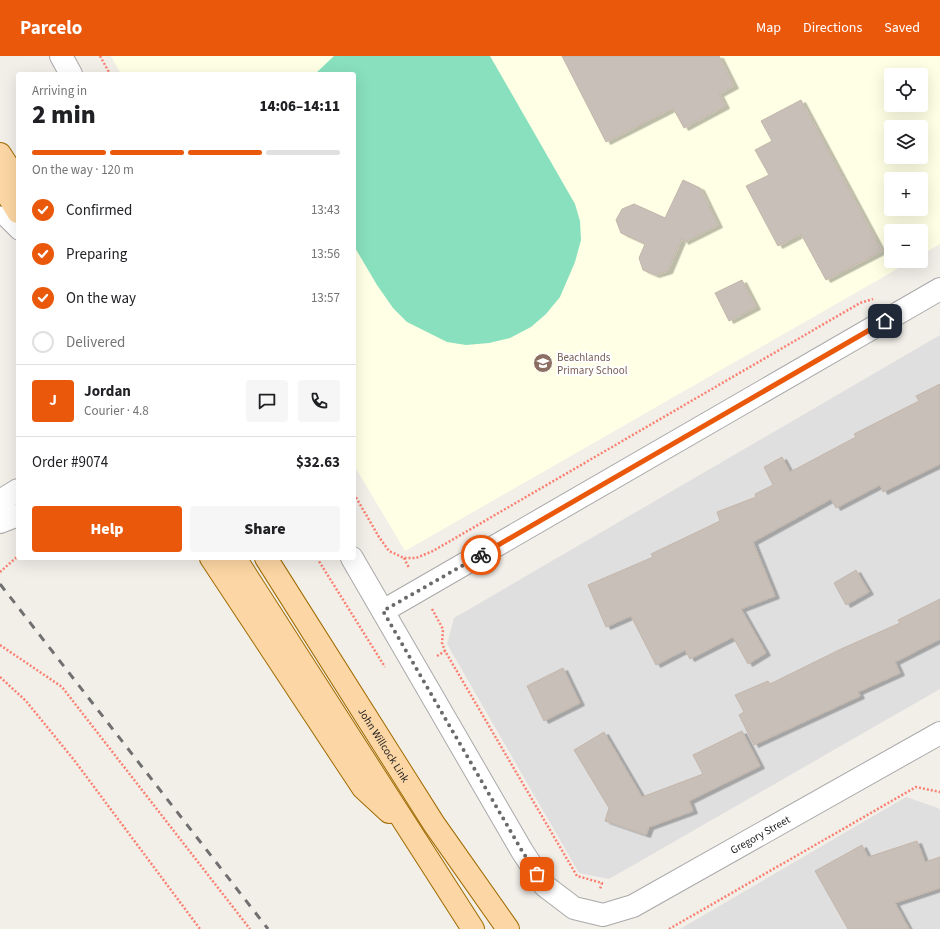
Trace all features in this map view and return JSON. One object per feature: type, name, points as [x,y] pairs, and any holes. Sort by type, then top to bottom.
[{"type":"main road","points":[[0,154],[16,179]]},
{"type":"main road","points":[[0,182],[16,209]]},
{"type":"main road","points":[[212,560],[363,788],[416,838]]},
{"type":"main road","points":[[236,560],[473,929]]},
{"type":"main road","name":"John Willcock Link","points":[[267,560],[434,824],[508,929]]},
{"type":"street","points":[[61,56],[70,72]]},
{"type":"street","points":[[353,560],[383,611],[940,289]]},
{"type":"street","points":[[0,501],[16,491]]},
{"type":"street","points":[[0,522],[16,516]]},
{"type":"street","name":"Gregory Street","points":[[383,611],[522,851],[545,886],[574,908],[603,915],[633,906],[940,732]]},
{"type":"lane","points":[[0,214],[16,230]]},
{"type":"path","points":[[100,56],[109,72]]},
{"type":"path","points":[[356,497],[389,551],[404,558],[416,558],[433,551],[860,303],[877,298]]},
{"type":"path","points":[[0,572],[16,558]]},
{"type":"path","points":[[404,558],[410,572]]},
{"type":"path","points":[[318,560],[387,670]]},
{"type":"path","points":[[431,608],[443,629],[442,643],[445,651],[577,876],[602,883],[600,888]]},
{"type":"path","points":[[0,645],[62,687],[250,929]]},
{"type":"path","points":[[0,677],[26,701],[74,760],[200,929]]},
{"type":"path","points":[[669,929],[916,787],[940,792]]},
{"type":"shaded area","name":"Beachlands Primary School","points":[[111,56],[940,56],[940,244],[928,251],[928,224],[884,224],[884,268],[899,268],[405,551],[356,468],[356,72],[120,72]]},
{"type":"shaded area","points":[[940,335],[940,689],[609,879],[579,873],[447,644],[454,618]]},
{"type":"shaded area","points":[[906,797],[940,810],[940,929],[680,929]]},
{"type":"green space","points":[[334,56],[490,56],[575,204],[580,221],[581,240],[575,262],[560,297],[546,314],[531,327],[510,338],[489,343],[466,345],[447,342],[407,322],[393,308],[377,285],[356,249],[356,72],[317,72]]},
{"type":"building","points":[[562,56],[719,56],[734,86],[719,94],[725,106],[684,128],[673,108],[606,142]]},
{"type":"building","points":[[801,100],[882,251],[826,280],[801,234],[778,246],[746,186],[769,175],[755,150],[772,141],[761,121]]},
{"type":"building","points":[[683,180],[700,188],[718,225],[684,242],[682,238],[668,271],[655,275],[643,270],[639,258],[645,244],[621,233],[616,220],[622,209],[634,204],[665,218]]},
{"type":"building","points":[[742,280],[756,307],[729,321],[715,293]]},
{"type":"building","points":[[940,384],[940,464],[883,492],[880,485],[836,508],[831,499],[753,542],[775,596],[741,609],[766,653],[748,664],[733,637],[690,659],[685,650],[656,665],[631,616],[606,627],[588,585],[653,557],[651,554],[720,521],[717,512],[756,497],[755,494],[773,485],[764,467],[782,457],[790,472],[856,437],[854,434],[919,401],[916,396]]},
{"type":"building","points":[[856,570],[869,592],[846,605],[834,583]]},
{"type":"building","points":[[940,599],[940,639],[895,662],[900,673],[858,692],[860,696],[754,745],[739,715],[744,712],[735,695],[768,681],[770,684],[841,649],[900,623],[898,620]]},
{"type":"building","points":[[563,668],[580,703],[544,721],[527,686]]},
{"type":"building","points":[[742,731],[760,766],[689,801],[693,811],[649,827],[646,835],[605,821],[609,808],[574,750],[604,732],[642,797],[703,774],[693,755]]},
{"type":"building","points":[[917,841],[925,862],[940,857],[940,888],[895,903],[909,929],[848,929],[815,871],[862,845],[868,857]]},
{"type":"railway","points":[[0,584],[268,929]]},
{"type":"way so far","points":[[481,555],[383,611],[522,851],[537,874]]},
{"type":"place","name":"Beachlands Primary School","points":[[543,363]]},
{"type":"route","points":[[481,555],[885,321]]}]
